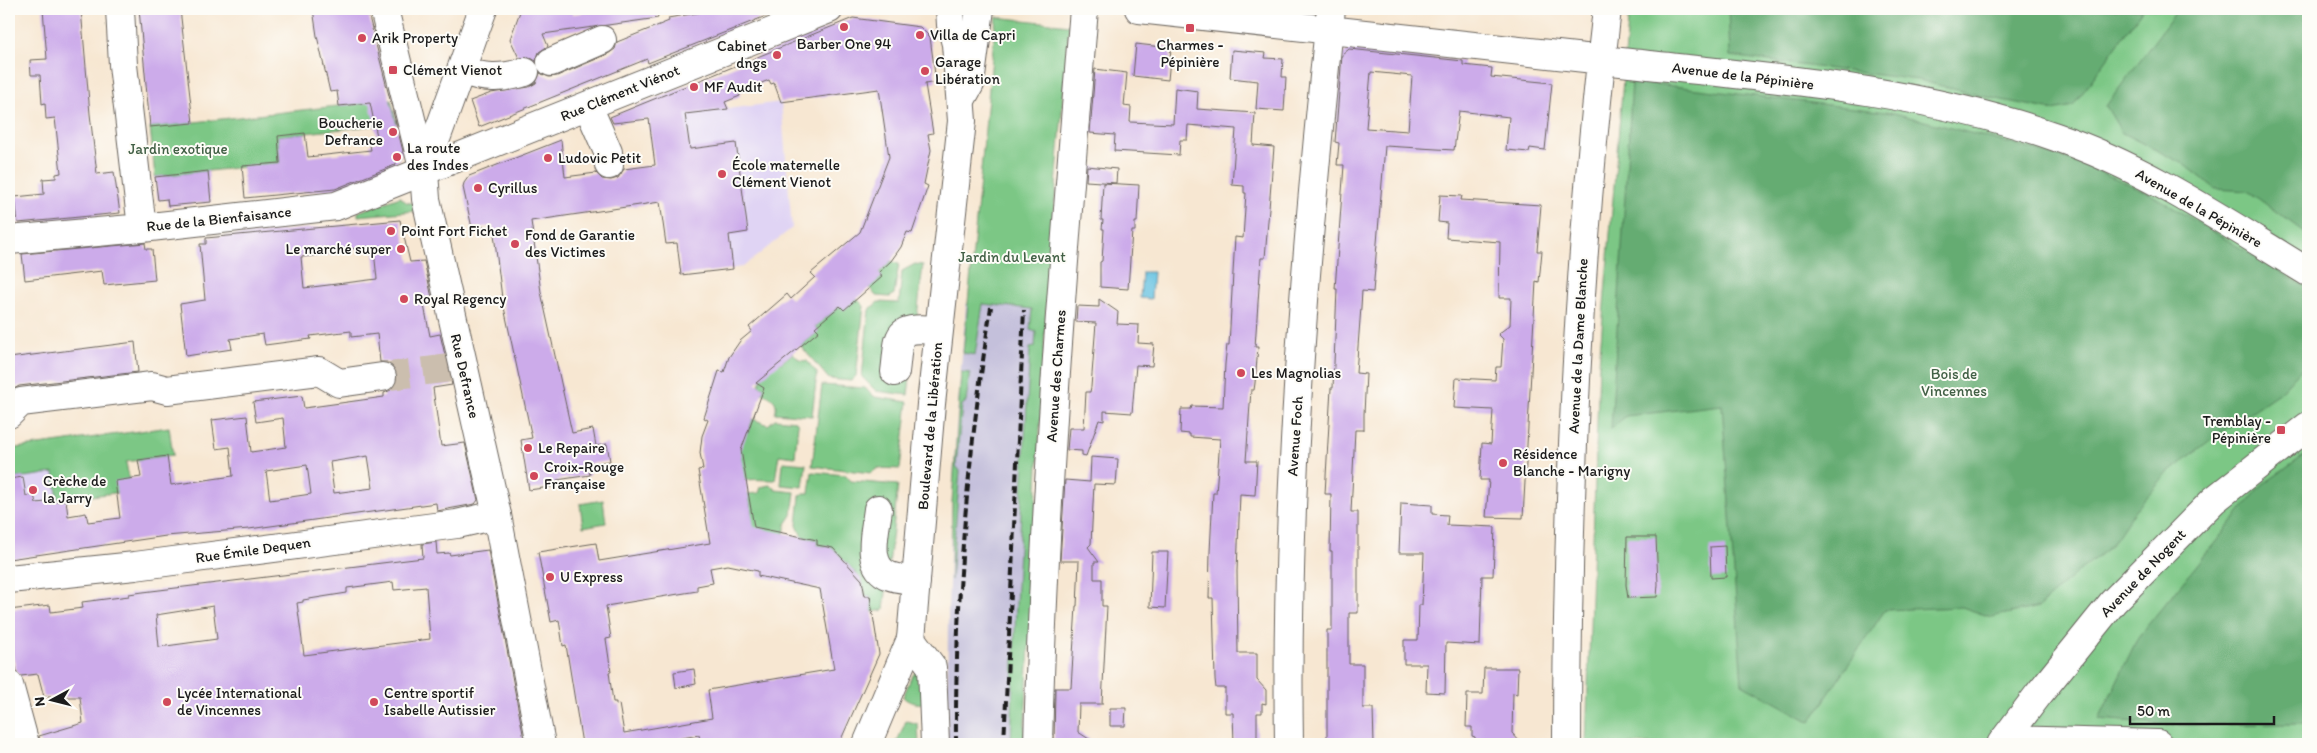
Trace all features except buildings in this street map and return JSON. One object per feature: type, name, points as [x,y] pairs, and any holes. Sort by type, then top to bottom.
[{"type":"street","points":[[120,9],[123,65],[142,228]]},
{"type":"street","name":"Rue Defrance","points":[[384,9],[424,172],[426,199],[456,367],[497,515],[541,744]]},
{"type":"street","points":[[424,172],[483,9]]},
{"type":"street","name":"Boulevard de la Libération","points":[[867,744],[911,639],[938,330],[962,121],[956,44],[951,24],[950,9]]},
{"type":"street","name":"Boulevard de la Libération","points":[[961,100],[970,84],[980,9]]},
{"type":"street","name":"Avenue des Charmes","points":[[1038,744],[1050,469],[1067,213],[1084,9]]},
{"type":"street","name":"Avenue de la Pépinière","points":[[1139,9],[1330,19],[1600,59],[1722,72],[1888,95],[1951,106],[1998,118],[2058,137],[2124,165],[2188,198],[2308,272]]},
{"type":"street","name":"Avenue de la Dame Blanche","points":[[1567,744],[1575,387],[1584,236],[1600,59],[1607,9]]},
{"type":"street","name":"Rue Clément Viénot","points":[[424,172],[820,11]]},
{"type":"street","name":"Avenue Foch","points":[[1289,744],[1288,602],[1291,497],[1306,271],[1330,19]]},
{"type":"street","points":[[551,62],[602,40]]},
{"type":"street","points":[[460,70],[476,76],[496,78],[525,72]]},
{"type":"street","points":[[588,106],[608,152],[610,165]]},
{"type":"street","name":"Rue de la Bienfaisance","points":[[9,240],[142,228],[336,206],[424,172]]},
{"type":"street","points":[[895,372],[899,340],[904,331],[912,328],[938,330]]},
{"type":"street","points":[[9,414],[21,402],[152,386],[167,390],[319,371],[339,383],[382,377]]},
{"type":"street","name":"Avenue de Nogent","points":[[2002,742],[2113,602],[2214,500],[2308,426]]},
{"type":"street","points":[[878,509],[874,555],[876,565],[889,576],[916,581]]},
{"type":"street","name":"Rue Émile Dequen","points":[[9,579],[135,566],[432,527],[497,515]]},
{"type":"street","points":[[911,639],[932,667],[935,744]]},
{"type":"street","points":[[9,685],[25,744]]},
{"type":"street","points":[[2002,742],[2158,744]]},
{"type":"shaded area","name":"École maternelle Clément Vienot","points":[[781,102],[792,228],[743,267],[681,275],[679,257],[683,257],[681,242],[665,244],[649,119]]},
{"type":"shaded area","points":[[968,302],[1046,310],[1024,744],[947,744],[948,611],[952,502],[966,305]]},
{"type":"shaded area","name":"Crèche de la Jarry","points":[[54,472],[58,500],[9,508],[9,479]]},
{"type":"green space","name":"Bois de Vincennes","points":[[1629,9],[2308,9],[2308,744],[1586,744],[1599,364]]},
{"type":"green space","points":[[1728,9],[2143,9],[2073,106],[2053,110],[1977,95],[1918,80],[1730,56]]},
{"type":"green space","points":[[2178,9],[2308,9],[2308,235],[2248,191],[2216,189],[2184,164],[2122,133],[2106,106]]},
{"type":"green space","name":"Jardin du Levant","points":[[996,17],[1069,25],[1046,310],[1024,744],[1011,744],[1016,605],[1030,348],[1035,347],[1036,332],[1030,330],[1032,309],[983,304],[975,355],[963,353]]},
{"type":"green space","points":[[1632,81],[1894,113],[2072,160],[2147,192],[2307,288],[2308,362],[2280,392],[2214,437],[2168,473],[2134,512],[2111,546],[2074,575],[2039,607],[1991,617],[1962,607],[1885,610],[1810,722],[1742,684],[1722,405],[1626,416],[1611,429]]},
{"type":"green space","name":"Jardin exotique","points":[[391,100],[397,123],[278,136],[280,163],[155,177],[150,127]]},
{"type":"green space","points":[[400,197],[406,202],[415,204],[416,211],[358,216],[358,212]]},
{"type":"green space","points":[[891,261],[899,264],[894,294],[890,297],[876,296],[869,287],[882,277],[879,273]]},
{"type":"green space","points":[[915,264],[923,265],[908,395],[876,391],[862,377],[869,310],[878,302],[899,303],[902,271]]},
{"type":"green space","points":[[857,299],[864,306],[856,376],[851,381],[829,379],[801,346],[819,331],[815,327],[840,306]]},
{"type":"green space","points":[[793,353],[799,360],[807,361],[817,373],[812,416],[775,413],[775,403],[772,398],[762,393],[764,388],[759,385],[765,369],[777,360],[781,363]]},
{"type":"green space","points":[[961,372],[970,373],[966,402],[962,405],[956,466],[960,471],[951,580],[952,502]]},
{"type":"green space","points":[[822,385],[865,388],[875,397],[908,402],[900,469],[878,468],[871,473],[812,466]]},
{"type":"green space","points":[[753,419],[768,425],[775,419],[796,421],[798,424],[795,457],[779,455],[775,480],[746,480],[738,463],[742,433],[747,434]]},
{"type":"green space","points":[[169,427],[173,455],[126,462],[131,491],[58,500],[54,473],[9,479],[9,449]]},
{"type":"green space","points":[[2308,453],[2308,724],[2173,725],[2099,719],[2138,637],[2262,485]]},
{"type":"green space","points":[[783,462],[806,464],[803,487],[781,485]]},
{"type":"green space","points":[[812,472],[846,475],[851,481],[898,485],[884,610],[872,612],[870,596],[865,596],[862,580],[833,548],[817,545],[817,540],[802,537],[797,525],[800,496],[804,493],[809,493]]},
{"type":"green space","points":[[769,485],[775,487],[775,490],[795,492],[792,515],[786,524],[784,534],[750,531],[747,513],[752,512],[748,494],[759,493],[761,487]]},
{"type":"green space","points":[[603,500],[606,523],[583,527],[580,504]]},
{"type":"green space","points":[[916,671],[920,671],[929,703],[912,702],[903,697]]},
{"type":"green space","points":[[906,721],[918,724],[919,744],[896,744]]},
{"type":"water","points":[[1142,272],[1153,272],[1151,299],[1140,298]]},
{"type":"tunnel","points":[[382,377],[450,368]]},
{"type":"railway","points":[[956,744],[958,634],[964,525],[991,307]]},
{"type":"railway","points":[[1004,744],[1024,310]]},
{"type":"place","name":"Barber One 94","points":[[844,27]]},
{"type":"place","name":"Charmes - Pépinière","points":[[1190,28]]},
{"type":"place","name":"Villa de Capri","points":[[920,35]]},
{"type":"place","name":"Arik Property","points":[[362,38]]},
{"type":"place","name":"Cabinet dngs","points":[[777,55]]},
{"type":"place","name":"Clément Vienot","points":[[393,70]]},
{"type":"place","name":"Garage Libération","points":[[925,71]]},
{"type":"place","name":"MF Audit","points":[[694,87]]},
{"type":"place","name":"Boucherie Defrance","points":[[393,132]]},
{"type":"place","name":"La route des Indes","points":[[397,157]]},
{"type":"place","name":"Ludovic Petit","points":[[548,158]]},
{"type":"place","name":"École maternelle Clément Vienot","points":[[722,174]]},
{"type":"place","name":"Cyrillus","points":[[478,188]]},
{"type":"place","name":"Point Fort Fichet","points":[[391,231]]},
{"type":"place","name":"Fond de Garantie des Victimes","points":[[515,244]]},
{"type":"place","name":"Le marché super","points":[[401,249]]},
{"type":"place","name":"Royal Regency","points":[[404,299]]},
{"type":"place","name":"Les Magnolias","points":[[1241,373]]},
{"type":"place","name":"Tremblay - Pépinière","points":[[2281,430]]},
{"type":"place","name":"Le Repaire","points":[[528,448]]},
{"type":"place","name":"Résidence Blanche - Marigny","points":[[1503,463]]},
{"type":"place","name":"Croix-Rouge Française","points":[[534,476]]},
{"type":"place","name":"Crèche de la Jarry","points":[[33,490]]},
{"type":"place","name":"U Express","points":[[550,577]]},
{"type":"place","name":"Lycée International de Vincennes","points":[[167,702]]},
{"type":"place","name":"Centre sportif Isabelle Autissier","points":[[374,702]]}]
